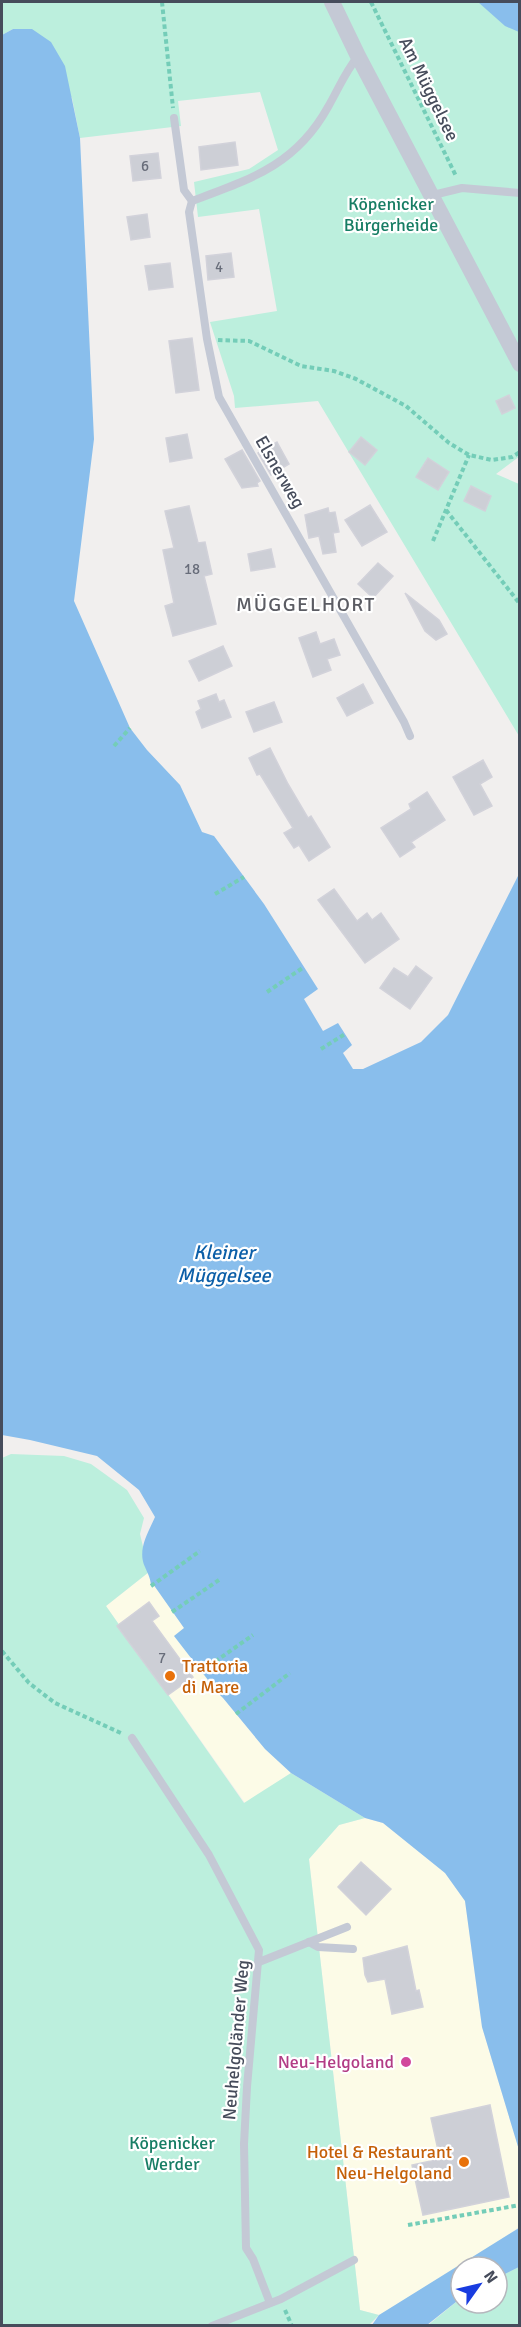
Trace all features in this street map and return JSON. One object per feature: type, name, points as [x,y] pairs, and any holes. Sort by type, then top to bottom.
[{"type":"street","points":[[332,2],[519,364]]},
{"type":"lane","points":[[192,201],[249,180],[283,161],[310,135],[328,108],[343,76],[358,56]]},
{"type":"lane","name":"Elsnerweg","points":[[174,118],[184,190],[192,201],[189,212],[207,339],[219,397],[410,736]]},
{"type":"lane","points":[[433,195],[462,188],[519,193]]},
{"type":"lane","name":"Neuhelgoländer Weg","points":[[132,1738],[209,1855],[259,1950],[244,2144],[246,2247],[270,2303]]},
{"type":"lane","points":[[259,1962],[347,1927]]},
{"type":"lane","points":[[309,1942],[318,1947],[353,1948]]},
{"type":"lane","points":[[212,2325],[281,2299],[354,2259]]},
{"type":"path","points":[[162,2],[174,118]]},
{"type":"path","name":"Am Müggelsee","points":[[371,2],[462,188]]},
{"type":"path","points":[[207,339],[249,341],[301,366],[334,371],[356,379],[406,406],[449,443],[469,455],[492,460],[512,457],[519,452]]},
{"type":"path","points":[[433,541],[469,455]]},
{"type":"path","points":[[446,510],[519,604]]},
{"type":"path","points":[[114,746],[130,728]]},
{"type":"path","points":[[215,894],[244,877]]},
{"type":"path","points":[[267,992],[304,967]]},
{"type":"path","points":[[321,1050],[345,1034]]},
{"type":"path","points":[[151,1586],[200,1551]]},
{"type":"path","points":[[172,1612],[219,1580]]},
{"type":"path","points":[[203,1670],[253,1635]]},
{"type":"path","points":[[2,1651],[29,1683],[55,1703],[132,1738]]},
{"type":"path","points":[[236,1714],[290,1673]]},
{"type":"path","points":[[408,2225],[519,2205]]},
{"type":"shaded area","points":[[149,1572],[151,1584],[153,1583],[184,1628],[175,1636],[203,1670],[209,1680],[207,1683],[223,1698],[265,1749],[291,1773],[245,1803],[106,1606]]},
{"type":"shaded area","points":[[365,1818],[383,1823],[445,1873],[465,1901],[482,2027],[519,2150],[519,2227],[479,2255],[449,2255],[449,2276],[379,2315],[360,2310],[309,1859],[339,1825]]},
{"type":"green space","name":"Köpenicker Bürgerheide","points":[[2,2],[519,2],[520,456],[496,474],[519,484],[519,736],[318,401],[235,408],[234,396],[210,322],[277,311],[259,209],[198,217],[194,182],[249,169],[278,150],[260,92],[178,101],[181,126],[80,138],[72,98],[13,29],[2,35]]},
{"type":"green space","name":"Köpenicker Werder","points":[[11,1454],[64,1456],[91,1464],[127,1490],[144,1518],[140,1534],[149,1572],[106,1606],[244,1803],[291,1773],[365,1818],[339,1825],[309,1859],[360,2310],[379,2315],[368,2326],[2,2326],[2,1458]]},
{"type":"green space","points":[[519,2267],[519,2325],[427,2326],[449,2308],[449,2315],[509,2315],[509,2272]]},
{"type":"water","points":[[478,2],[519,2],[519,32],[505,26]]},
{"type":"water","name":"Kleiner Müggelsee","points":[[13,29],[32,29],[51,42],[65,66],[80,138],[94,439],[74,601],[130,728],[180,785],[202,832],[214,836],[264,904],[318,989],[304,999],[323,1031],[338,1023],[352,1045],[343,1053],[353,1069],[363,1069],[421,1042],[448,1015],[519,874],[519,2150],[482,2027],[465,1901],[445,1873],[383,1823],[365,1818],[291,1773],[265,1749],[207,1682],[208,1680],[174,1636],[184,1628],[153,1584],[151,1585],[142,1554],[144,1542],[155,1517],[139,1490],[97,1456],[2,1435],[2,35]]},
{"type":"water","points":[[519,2228],[519,2267],[509,2272],[509,2255],[476,2255]]},
{"type":"water","points":[[449,2272],[449,2308],[427,2325],[372,2325],[379,2315]]},
{"type":"building","points":[[235,142],[238,165],[201,170],[199,147]]},
{"type":"building","points":[[158,153],[161,178],[133,181],[130,156]]},
{"type":"building","points":[[147,214],[150,237],[131,240],[127,217]]},
{"type":"building","points":[[231,253],[234,277],[208,280],[206,256]]},
{"type":"building","points":[[170,263],[173,287],[149,290],[145,266]]},
{"type":"building","points":[[192,338],[199,390],[176,393],[169,341]]},
{"type":"building","points":[[509,395],[515,408],[502,414],[496,401]]},
{"type":"building","points":[[187,434],[192,458],[170,462],[166,438]]},
{"type":"building","points":[[361,437],[377,450],[365,465],[349,452]]},
{"type":"building","points":[[277,442],[289,464],[271,475],[258,453]]},
{"type":"building","points":[[242,450],[260,481],[257,483],[258,486],[242,488],[225,459]]},
{"type":"building","points":[[428,458],[449,472],[438,490],[416,477]]},
{"type":"building","points":[[471,486],[491,496],[485,511],[464,501]]},
{"type":"building","points":[[370,505],[387,532],[362,546],[345,520]]},
{"type":"building","points":[[189,506],[198,543],[205,542],[212,574],[204,576],[216,624],[173,636],[165,606],[174,603],[163,550],[174,548],[165,511]]},
{"type":"building","points":[[328,508],[329,513],[335,512],[339,532],[333,533],[336,552],[323,554],[319,536],[309,538],[305,515]]},
{"type":"building","points":[[271,549],[275,567],[251,571],[248,554]]},
{"type":"building","points":[[378,563],[393,576],[373,598],[358,584]]},
{"type":"building","points":[[405,593],[439,620],[447,634],[436,640],[425,631]]},
{"type":"building","points":[[316,632],[320,644],[334,639],[340,655],[327,659],[331,670],[313,677],[299,638]]},
{"type":"building","points":[[223,646],[232,666],[199,681],[189,661]]},
{"type":"building","points":[[363,684],[373,703],[347,716],[337,698]]},
{"type":"building","points":[[216,694],[219,702],[224,700],[231,717],[202,728],[196,712],[201,709],[198,701]]},
{"type":"building","points":[[274,702],[282,722],[254,732],[246,712]]},
{"type":"building","points":[[270,748],[308,818],[311,816],[330,847],[309,861],[299,845],[294,848],[284,833],[293,828],[260,774],[257,775],[249,758]]},
{"type":"building","points":[[483,760],[492,777],[480,784],[492,806],[474,815],[453,777]]},
{"type":"building","points":[[427,792],[445,820],[411,842],[415,847],[400,857],[381,828],[411,809],[409,804]]},
{"type":"building","points":[[334,889],[357,921],[367,913],[372,920],[381,913],[399,939],[365,963],[318,900]]},
{"type":"building","points":[[416,966],[432,978],[410,1009],[380,988],[394,968],[408,977]]},
{"type":"building","points":[[149,1602],[159,1616],[152,1621],[193,1677],[168,1695],[117,1626]]},
{"type":"building","points":[[361,1862],[391,1889],[366,1915],[338,1887]]},
{"type":"building","points":[[407,1946],[416,1991],[419,1990],[423,2007],[392,2014],[385,1979],[368,1982],[363,1958]]},
{"type":"building","name":"Hotel & Restaurant Neu-Helgoland","points":[[490,2105],[509,2197],[423,2215],[412,2165],[440,2159],[431,2118]]},
{"type":"place","name":"Trattoria di Mare","points":[[170,1676]]},
{"type":"place","name":"Neu-Helgoland","points":[[406,2062]]},
{"type":"place","name":"Hotel & Restaurant Neu-Helgoland","points":[[464,2162]]},
{"type":"district","name":"MÜGGELHORT","points":[[306,604]]}]
